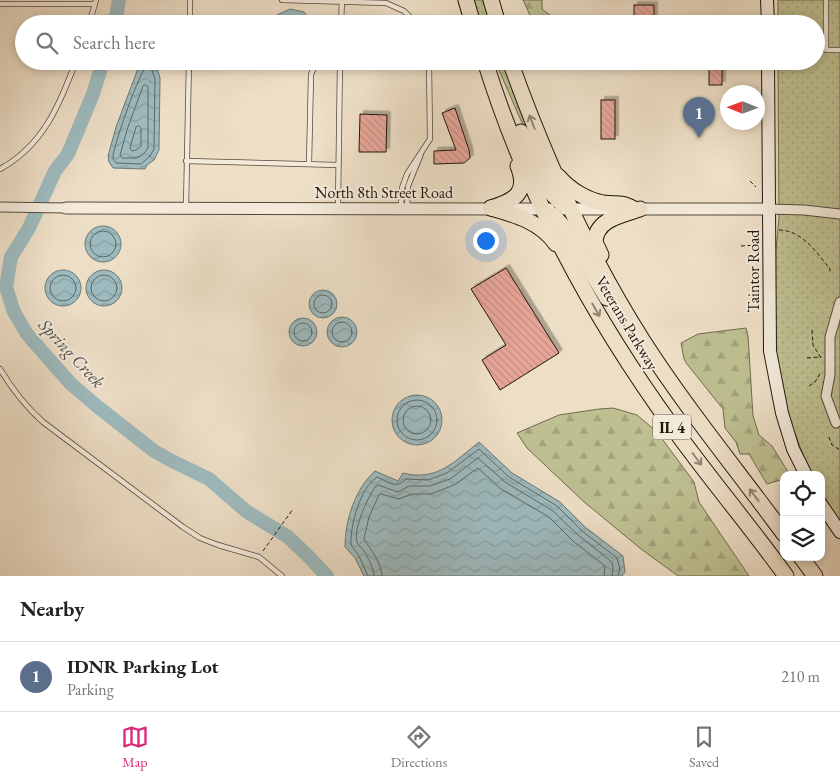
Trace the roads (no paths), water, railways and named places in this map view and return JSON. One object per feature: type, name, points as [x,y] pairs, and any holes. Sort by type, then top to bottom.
[{"type":"highway","points":[[466,0],[470,15]]},
{"type":"highway","points":[[491,0],[495,15]]},
{"type":"highway","points":[[487,70],[492,100],[523,180],[520,190],[514,198],[507,203],[491,208]]},
{"type":"highway","name":"Veterans Parkway","points":[[487,70],[515,143],[544,208],[573,267],[608,330],[674,429],[786,576]]},
{"type":"highway","points":[[489,70],[494,72],[551,193],[561,204],[570,209]]},
{"type":"highway","name":"Veterans Parkway","points":[[513,70],[550,167],[570,209],[622,306],[678,393],[780,529]]},
{"type":"highway","points":[[550,167],[569,187],[582,195],[602,203],[623,203],[637,210]]},
{"type":"highway","points":[[491,208],[515,215],[537,226],[552,238],[573,267]]},
{"type":"highway","points":[[544,208],[554,215],[563,226],[630,333],[644,352],[656,361]]},
{"type":"highway","points":[[637,210],[606,222],[599,228],[595,242],[636,318],[642,339]]},
{"type":"highway","points":[[804,561],[816,576]]},
{"type":"main road","points":[[767,0],[768,15]]},
{"type":"main road","name":"Taintor Road","points":[[768,70],[769,334],[772,368],[782,413],[794,449],[804,471]]},
{"type":"main road","points":[[825,510],[840,532]]},
{"type":"street","name":"North 8th Street Road","points":[[0,207],[769,209]]},
{"type":"street","points":[[769,209],[840,214]]},
{"type":"street","points":[[836,423],[826,396],[830,375],[830,336],[840,302]]},
{"type":"lane","points":[[190,0],[190,15]]},
{"type":"lane","points":[[282,0],[380,2],[393,5],[408,15]]},
{"type":"lane","points":[[826,0],[826,50],[840,50]]},
{"type":"lane","points":[[341,15],[342,1]]},
{"type":"lane","points":[[0,4],[96,2],[92,15]]},
{"type":"lane","points":[[0,169],[24,152],[42,134],[60,103],[73,70]]},
{"type":"lane","points":[[186,208],[189,70]]},
{"type":"lane","points":[[309,164],[312,70]]},
{"type":"lane","points":[[338,208],[340,70]]},
{"type":"lane","points":[[404,209],[403,184],[407,174],[430,140],[429,70]]},
{"type":"lane","points":[[186,162],[338,165]]},
{"type":"lane","points":[[0,369],[14,392],[42,422],[182,526],[200,538],[258,557],[282,576]]},
{"type":"water","points":[[290,9],[304,12],[306,15],[277,15]]},
{"type":"water","points":[[158,70],[160,78],[159,150],[154,160],[145,169],[113,168],[108,156],[116,127],[137,71]]},
{"type":"water","points":[[103,226],[116,231],[121,244],[116,257],[103,262],[90,257],[85,244],[90,231]]},
{"type":"water","points":[[63,270],[70,271],[76,275],[80,281],[80,295],[76,301],[70,305],[63,306],[56,305],[50,301],[46,295],[45,288],[46,281],[50,275],[56,271]]},
{"type":"water","points":[[104,270],[111,271],[117,275],[121,281],[121,295],[117,301],[111,305],[104,306],[97,305],[91,301],[87,295],[86,288],[87,281],[91,275],[97,271]]},
{"type":"water","points":[[323,290],[333,294],[337,304],[333,314],[323,318],[313,314],[309,304],[313,294]]},
{"type":"water","points":[[342,317],[348,318],[356,326],[356,338],[348,346],[342,347],[336,346],[328,338],[327,332],[328,326],[336,318]]},
{"type":"water","points":[[303,318],[313,322],[317,332],[313,342],[303,346],[293,342],[289,332],[293,322]]},
{"type":"water","points":[[412,395],[422,395],[435,402],[442,415],[442,425],[435,438],[422,445],[412,445],[403,441],[396,434],[392,425],[392,415],[396,406],[403,399]]},
{"type":"water","points":[[479,442],[512,473],[560,502],[585,527],[623,556],[625,572],[622,576],[364,576],[355,558],[345,547],[345,537],[352,506],[368,478],[375,471],[398,481],[403,473],[426,475],[436,472],[453,463]]},
{"type":"waterway","name":"Spring Creek","points":[[116,15],[119,0]]},
{"type":"waterway","name":"Spring Creek","points":[[100,70],[93,94],[68,154],[55,171],[29,228],[11,257],[6,287],[14,312],[27,334],[48,358],[71,384],[98,407],[154,451],[209,479],[246,511],[288,537],[327,576]]},
{"type":"place","name":"IDNR Parking Lot","points":[[699,138]]}]
